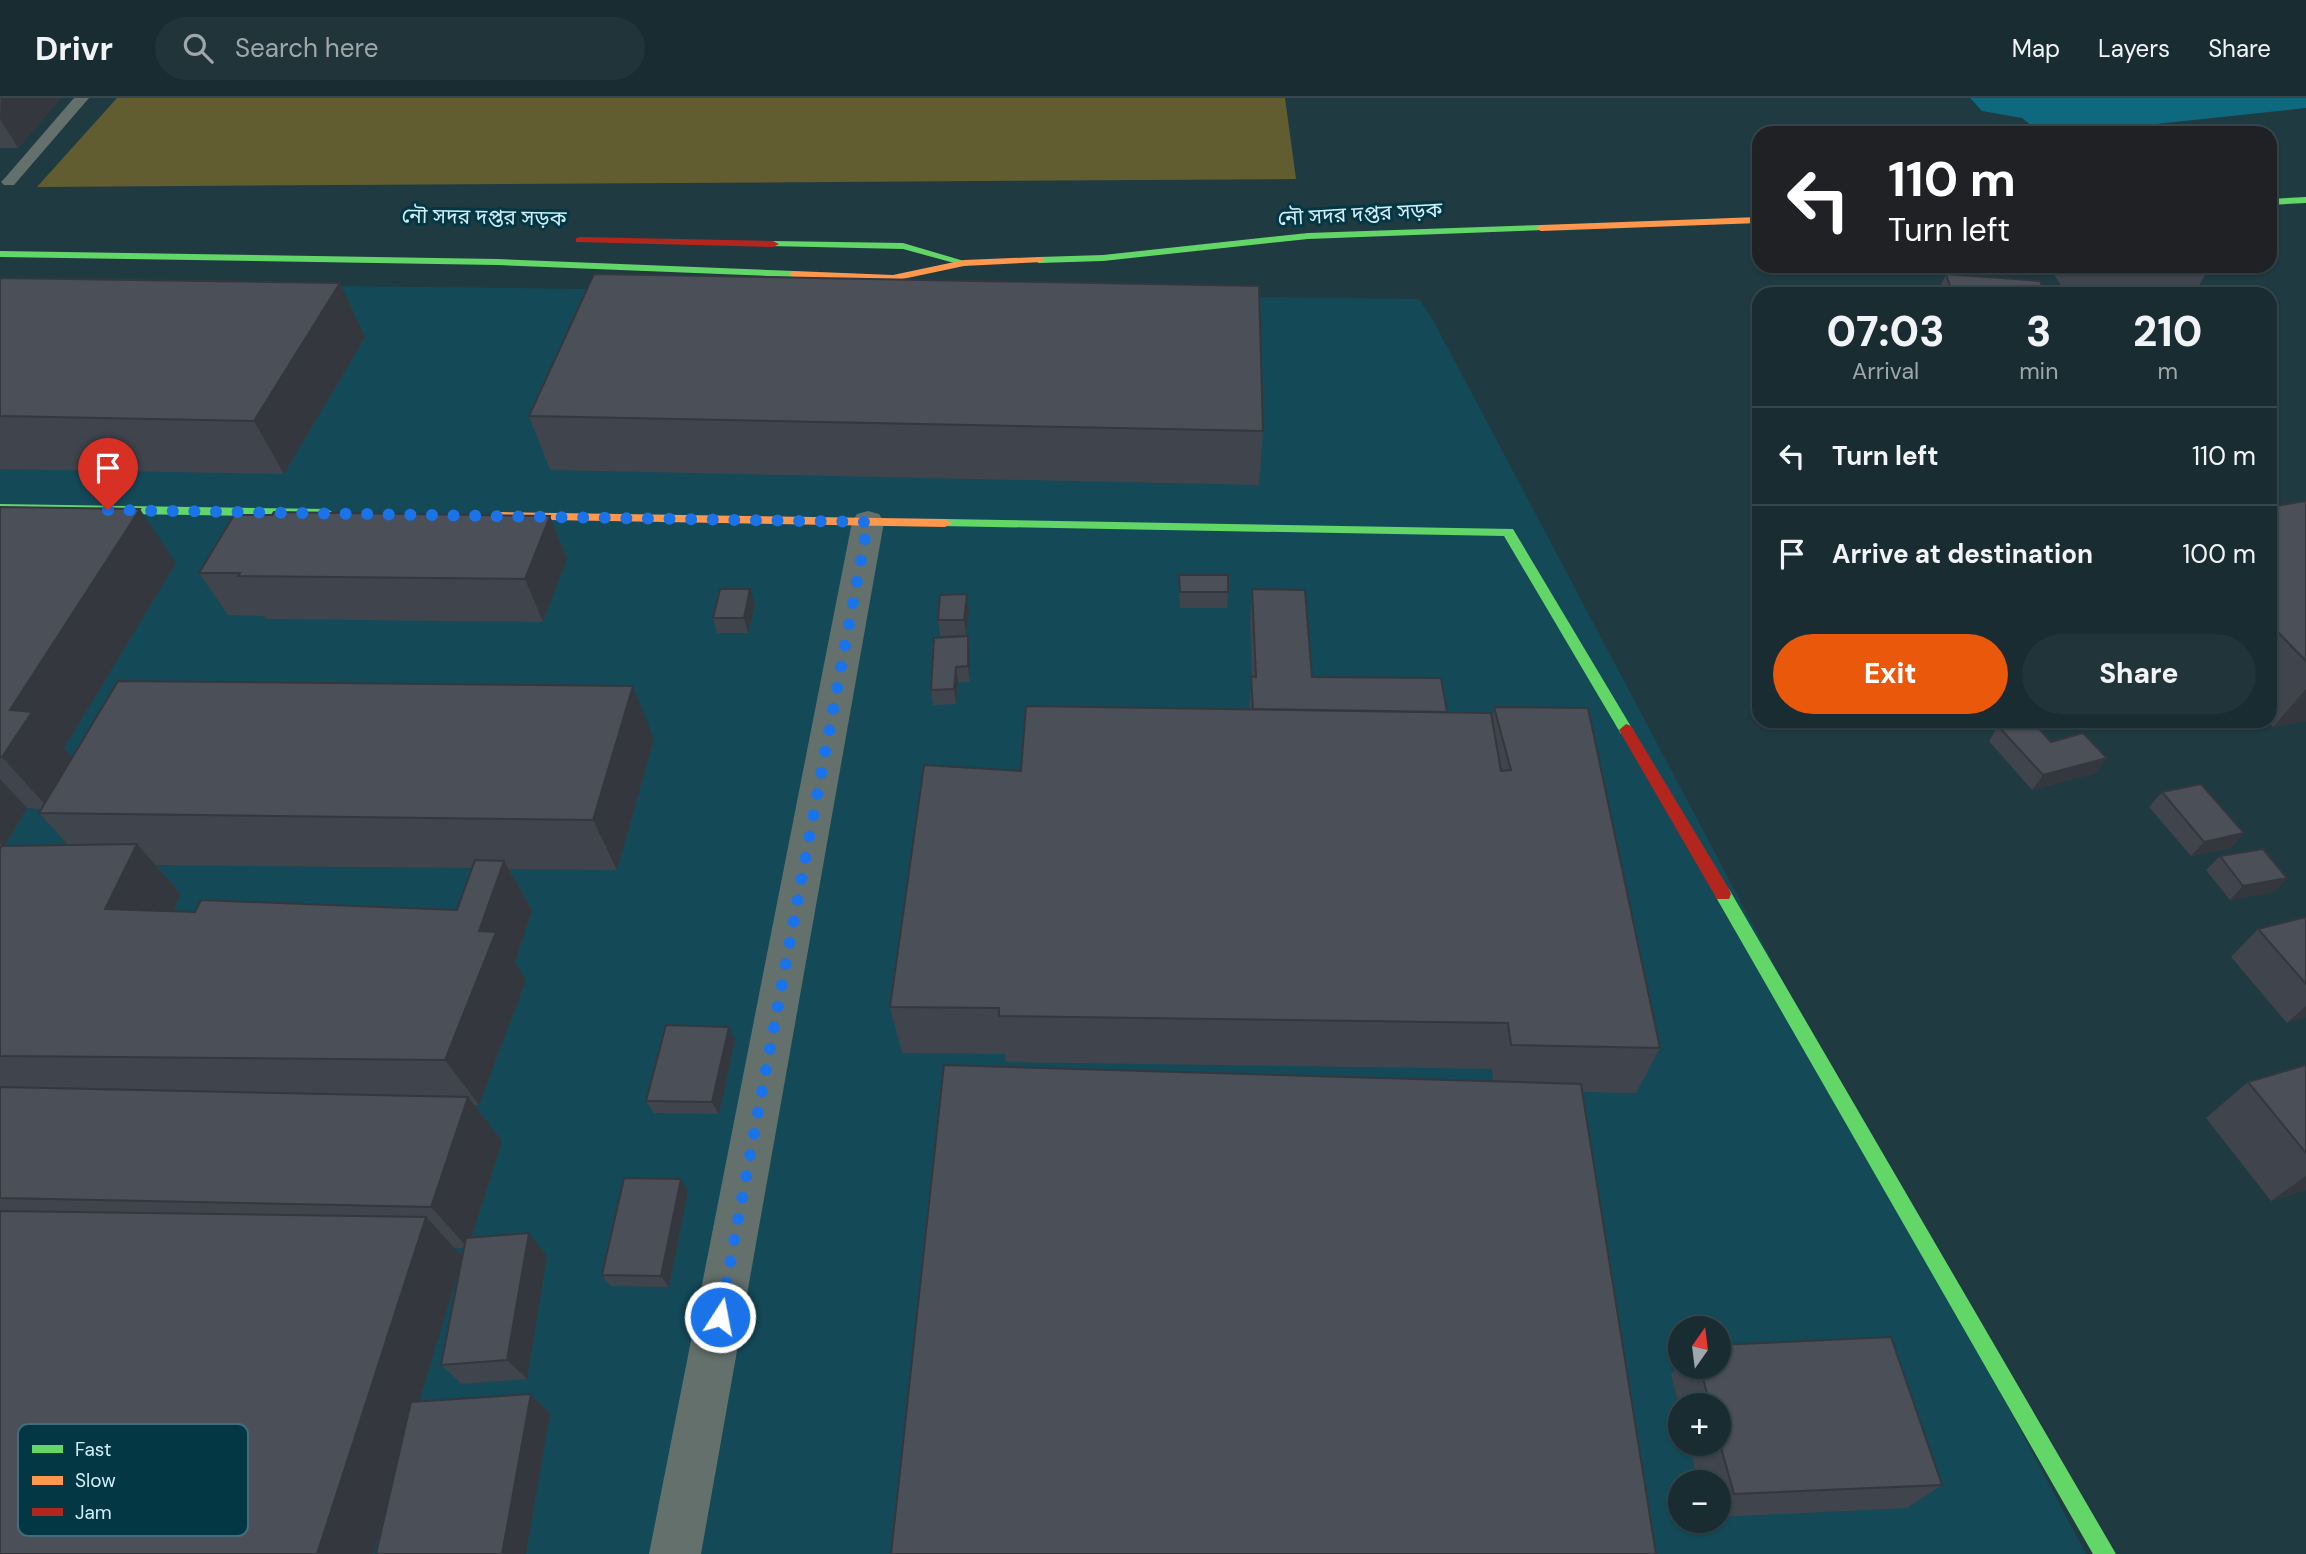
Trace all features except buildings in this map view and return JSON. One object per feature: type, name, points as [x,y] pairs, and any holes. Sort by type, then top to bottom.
[{"type":"main road","points":[[2277,202],[2306,200]]},
{"type":"main road","name":"নৌ সদর দপ্তর সড়ক","points":[[0,254],[497,262],[893,278],[964,263],[1102,258],[1308,236],[1752,220]]},
{"type":"main road","name":"নৌ সদর দপ্তর সড়ক","points":[[570,240],[903,246],[964,263]]},
{"type":"main road","points":[[0,508],[345,514]]},
{"type":"main road","points":[[482,516],[1508,532],[1778,986],[2105,1554]]},
{"type":"street","points":[[675,1554],[868,522]]},
{"type":"lane","points":[[9,181],[82,98]]},
{"type":"shaded area","points":[[117,98],[1285,98],[1296,179],[37,187]]},
{"type":"shaded area","points":[[1970,98],[2306,98],[2306,108],[2137,126],[2032,126],[2022,118],[1982,111]]},
{"type":"shaded area","points":[[0,282],[1419,299],[1434,322],[2086,1554],[0,1554]]},
{"type":"traffic: fast","points":[[2277,202],[2306,200]]},
{"type":"traffic: fast","points":[[1039,260],[1103,258],[1308,236],[1541,228]]},
{"type":"traffic: fast","points":[[773,244],[903,246],[958,261]]},
{"type":"traffic: fast","points":[[0,254],[497,262],[794,274]]},
{"type":"traffic: fast","points":[[0,508],[327,513]]},
{"type":"traffic: fast","points":[[945,523],[1508,532],[1626,730]]},
{"type":"traffic: fast","points":[[1723,894],[2105,1554]]},
{"type":"traffic: slow","points":[[1541,228],[1752,220]]},
{"type":"traffic: slow","points":[[794,274],[893,278],[964,263],[1039,260]]},
{"type":"traffic: slow","points":[[499,516],[945,523]]},
{"type":"traffic: jam","points":[[580,240],[773,244]]},
{"type":"traffic: jam","points":[[1626,730],[1723,894]]},
{"type":"route","points":[[108,510],[868,522],[720,1317]]}]
